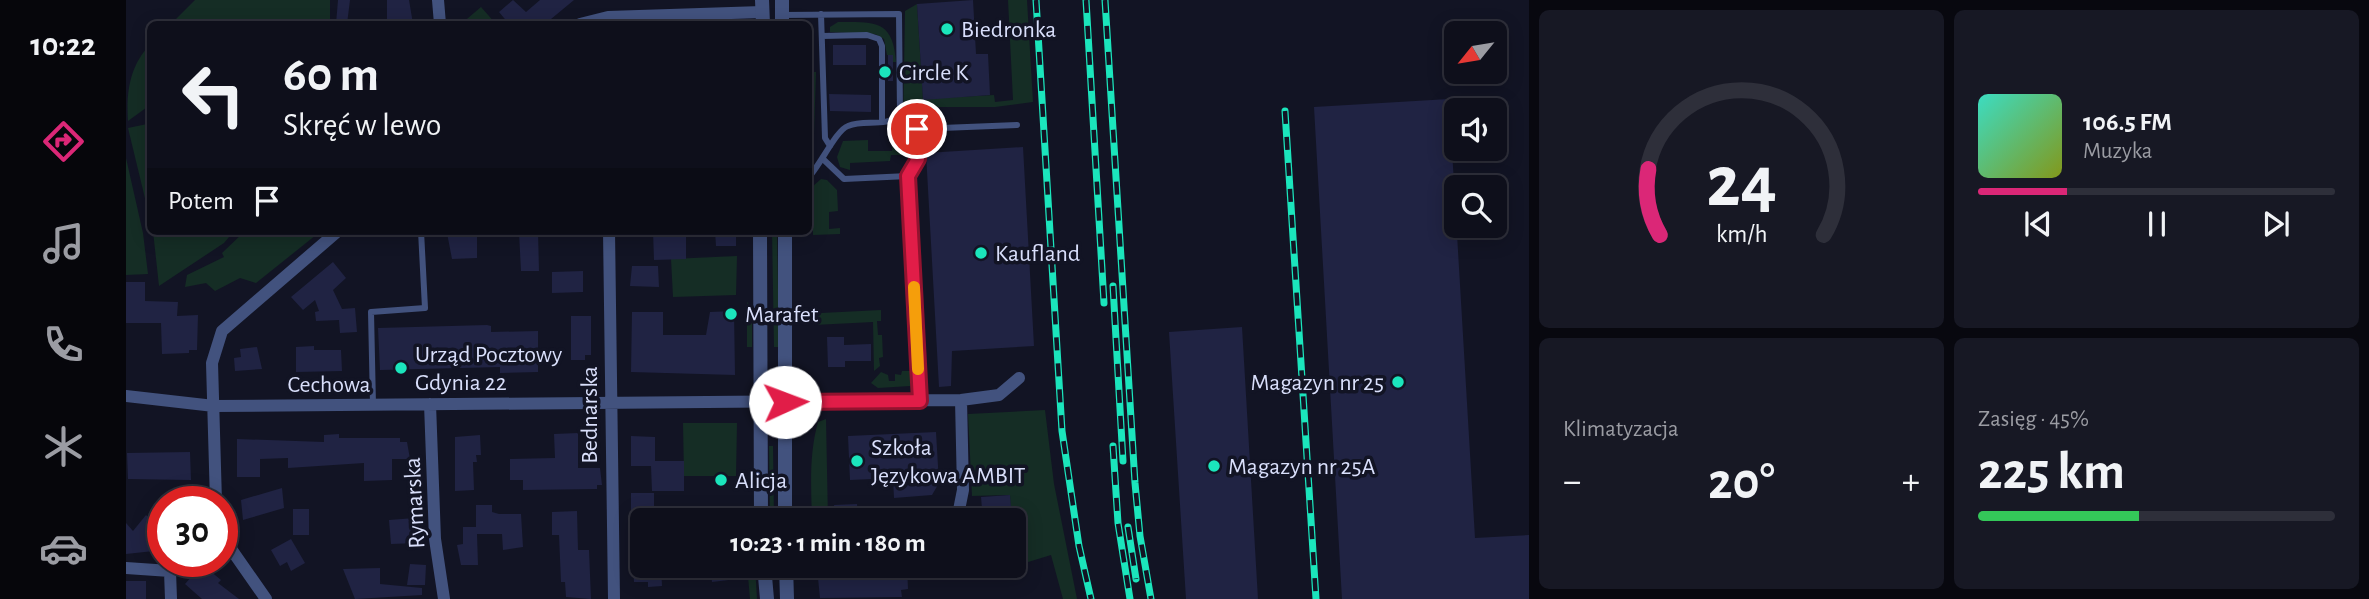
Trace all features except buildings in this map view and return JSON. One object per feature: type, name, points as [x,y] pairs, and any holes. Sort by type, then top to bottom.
[{"type":"street","points":[[438,0],[440,21]]},
{"type":"street","points":[[608,21],[762,12]]},
{"type":"street","points":[[216,486],[212,363],[222,331],[333,235]]},
{"type":"street","name":"Bednarska","points":[[609,235],[614,599]]},
{"type":"street","points":[[760,235],[761,508]]},
{"type":"street","points":[[785,235],[785,508]]},
{"type":"street","name":"Cechowa","points":[[126,396],[214,406],[920,401],[999,396],[1019,378]]},
{"type":"street","points":[[959,508],[963,490],[961,400]]},
{"type":"street","name":"Rymarska","points":[[429,404],[435,539],[444,599]]},
{"type":"street","points":[[238,560],[266,599]]},
{"type":"street","points":[[126,568],[147,569]]},
{"type":"street","points":[[170,577],[171,599]]},
{"type":"street","points":[[765,578],[767,599]]},
{"type":"street","points":[[786,578],[787,599]]},
{"type":"lane","points":[[782,13],[899,14],[900,115],[892,122],[847,126],[812,174]]},
{"type":"lane","points":[[821,14],[825,138],[830,146]]},
{"type":"lane","points":[[822,36],[867,35],[878,39],[882,46],[882,122]]},
{"type":"lane","points":[[920,401],[908,176],[918,159],[917,129],[1017,125]]},
{"type":"lane","points":[[824,160],[844,179],[908,176]]},
{"type":"lane","points":[[373,405],[371,312],[425,308],[421,235]]},
{"type":"green space","points":[[195,0],[330,0],[330,21],[174,21]]},
{"type":"green space","points":[[1008,0],[1027,0],[1033,102],[995,107],[912,107],[910,155],[891,155],[890,161],[850,163],[850,170],[840,167],[837,157],[843,141],[868,140],[868,151],[892,151],[893,137],[903,126],[905,11],[917,4],[923,99],[994,95],[995,102],[1013,100]]},
{"type":"green space","points":[[481,7],[493,21],[465,21]]},
{"type":"green space","points":[[838,22],[871,23],[886,30],[891,38],[896,62],[893,62],[892,55],[887,55],[884,39],[875,34],[830,32],[830,27]]},
{"type":"green space","points":[[147,48],[147,107],[128,121],[131,80]]},
{"type":"green space","points":[[812,72],[816,72],[813,165]]},
{"type":"green space","points":[[147,124],[147,207],[128,128]]},
{"type":"green space","points":[[126,158],[143,233],[148,274],[126,275]]},
{"type":"green space","points":[[821,179],[827,180],[837,190],[838,211],[829,212],[829,229],[840,228],[840,234],[813,235],[812,187]]},
{"type":"green space","points":[[153,235],[231,235],[224,243],[159,286]]},
{"type":"green space","points":[[241,235],[316,235],[256,283],[240,278],[215,291],[206,283],[185,287],[187,275],[224,257],[222,253]]},
{"type":"green space","points":[[772,235],[777,235],[779,347],[774,347]]},
{"type":"green space","points":[[737,256],[736,295],[673,297],[671,259]]},
{"type":"green space","points":[[747,302],[752,307],[752,347],[747,347]]},
{"type":"green space","points":[[881,310],[881,321],[877,321],[878,335],[882,335],[883,357],[879,358],[880,366],[874,371],[873,322],[812,323],[821,313]]},
{"type":"green space","points":[[902,371],[911,371],[910,386],[878,388],[871,383],[881,372],[888,375],[889,381],[895,381],[895,374],[901,375]]},
{"type":"green space","points":[[1045,410],[1054,484],[1077,599],[1063,599],[1051,555],[1026,563],[1026,508],[1011,508],[1010,495],[972,496],[968,414]]},
{"type":"green space","points":[[826,419],[828,508],[812,508],[811,470],[818,422]]},
{"type":"green space","points":[[683,423],[737,423],[736,476],[684,476]]},
{"type":"green space","points":[[769,446],[773,446],[774,508],[770,508]]},
{"type":"green space","points":[[748,578],[756,578],[757,599],[750,599]]},
{"type":"railway","points":[[1036,0],[1062,431],[1079,546],[1091,599]]},
{"type":"railway","points":[[1086,0],[1104,303]]},
{"type":"railway","points":[[1105,0],[1135,483],[1140,536],[1151,599]]},
{"type":"railway","points":[[1285,111],[1316,599]]},
{"type":"railway","points":[[1113,286],[1123,461]]},
{"type":"railway","points":[[1113,446],[1118,523],[1130,599]]},
{"type":"railway","points":[[1128,527],[1136,579]]},
{"type":"slow traffic","points":[[914,287],[918,369]]},
{"type":"place","name":"Biedronka","points":[[947,29]]},
{"type":"place","name":"Circle K","points":[[885,72]]},
{"type":"place","name":"Kaufland","points":[[981,253]]},
{"type":"place","name":"Marafet","points":[[731,314]]},
{"type":"place","name":"Urząd Pocztowy Gdynia 22","points":[[401,368]]},
{"type":"place","name":"Magazyn nr 25","points":[[1398,382]]},
{"type":"place","name":"Szkoła Językowa AMBIT","points":[[857,461]]},
{"type":"place","name":"Magazyn nr 25A","points":[[1214,466]]},
{"type":"place","name":"Alicja","points":[[721,480]]},
{"type":"route","points":[[785,402],[920,401],[908,176],[918,159],[917,129]]}]
